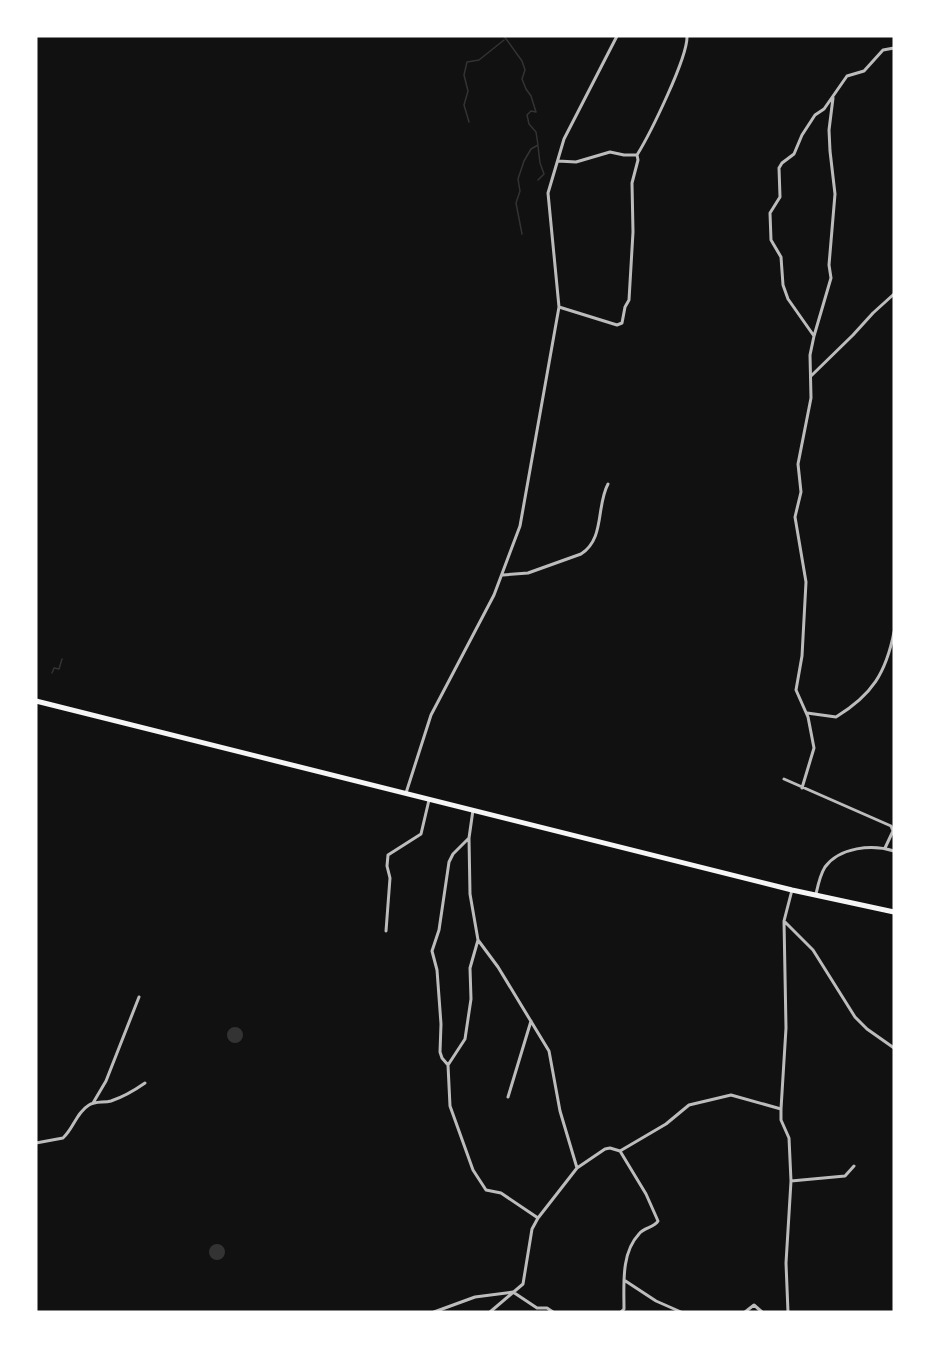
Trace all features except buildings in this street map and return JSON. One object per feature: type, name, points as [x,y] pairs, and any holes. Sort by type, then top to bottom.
[{"type":"main road","points":[[36,701],[815,896],[894,912]]},
{"type":"street","points":[[406,793],[431,715],[494,595],[522,517],[559,307],[548,193],[564,139],[617,36]]},
{"type":"street","points":[[559,307],[617,326],[622,323],[628,300],[633,232],[632,183],[638,160],[637,155],[651,132],[674,79],[687,36]]},
{"type":"street","points":[[814,336],[788,299],[783,285],[781,257],[771,240],[769,221],[773,207],[780,197],[779,168],[794,154],[802,135],[815,115],[824,109],[848,76],[864,72],[884,50],[894,48]]},
{"type":"street","points":[[802,788],[814,748],[807,713],[796,690],[802,656],[806,582],[795,517],[801,496],[798,464],[811,402],[810,354],[831,278],[829,265],[836,194],[829,130],[833,98]]},
{"type":"street","points":[[557,161],[576,162],[610,152],[637,155]]},
{"type":"street","points":[[811,376],[894,294]]},
{"type":"street","points":[[503,575],[528,573],[581,554],[588,549],[594,540],[608,484]]},
{"type":"street","points":[[807,713],[836,717],[861,699],[878,681],[892,648],[894,632]]},
{"type":"street","points":[[784,779],[891,826],[893,831],[885,848]]},
{"type":"street","points":[[386,931],[390,878],[387,866],[388,855],[421,834],[429,800]]},
{"type":"street","points":[[473,810],[469,838],[470,894],[478,940],[470,968],[471,999],[465,1039],[448,1065],[449,1102],[473,1170],[486,1190],[501,1193],[538,1218]]},
{"type":"street","points":[[448,1065],[441,1056],[437,970],[432,951],[439,930],[449,862],[453,854],[469,838]]},
{"type":"street","points":[[815,896],[821,873],[838,855],[863,848],[885,848],[894,851]]},
{"type":"street","points":[[788,1312],[786,1263],[791,1181],[789,1138],[781,1120],[781,1109],[786,1028],[784,921],[792,890]]},
{"type":"street","points":[[784,921],[813,950],[855,1017],[867,1029],[894,1048]]},
{"type":"street","points":[[478,940],[498,967],[551,1057],[560,1111],[577,1168]]},
{"type":"street","points":[[36,1143],[63,1138],[80,1112],[93,1102],[106,1081],[139,997]]},
{"type":"street","points":[[508,1097],[531,1021]]},
{"type":"street","points":[[93,1102],[119,1098],[145,1083]]},
{"type":"street","points":[[620,1151],[666,1124],[689,1104],[731,1095],[781,1109]]},
{"type":"street","points":[[490,1312],[525,1281],[531,1233],[538,1218],[577,1168],[604,1149],[610,1148],[620,1151],[646,1194],[658,1221],[639,1233],[631,1245],[624,1280],[624,1309],[621,1312]]},
{"type":"street","points":[[791,1181],[845,1176],[854,1166]]},
{"type":"street","points":[[624,1280],[656,1301],[681,1312]]},
{"type":"street","points":[[434,1312],[476,1297],[513,1292],[537,1310],[547,1308],[553,1312]]},
{"type":"street","points":[[745,1312],[754,1305],[762,1312]]},
{"type":"shaded area","points":[[235,1027],[243,1035],[235,1043],[227,1035]]},
{"type":"shaded area","points":[[217,1244],[225,1252],[217,1260],[209,1252]]},
{"type":"waterway","points":[[504,36],[522,61],[525,70],[522,79],[536,112],[531,111],[527,115],[529,124],[536,132],[538,145],[531,149],[518,179],[520,191],[516,203],[522,234]]},
{"type":"waterway","points":[[469,122],[464,105],[468,91],[464,75],[467,62],[479,60],[504,40]]},
{"type":"waterway","points":[[538,146],[544,174],[538,180]]},
{"type":"waterway","points":[[52,673],[54,668],[59,669],[62,659]]}]
